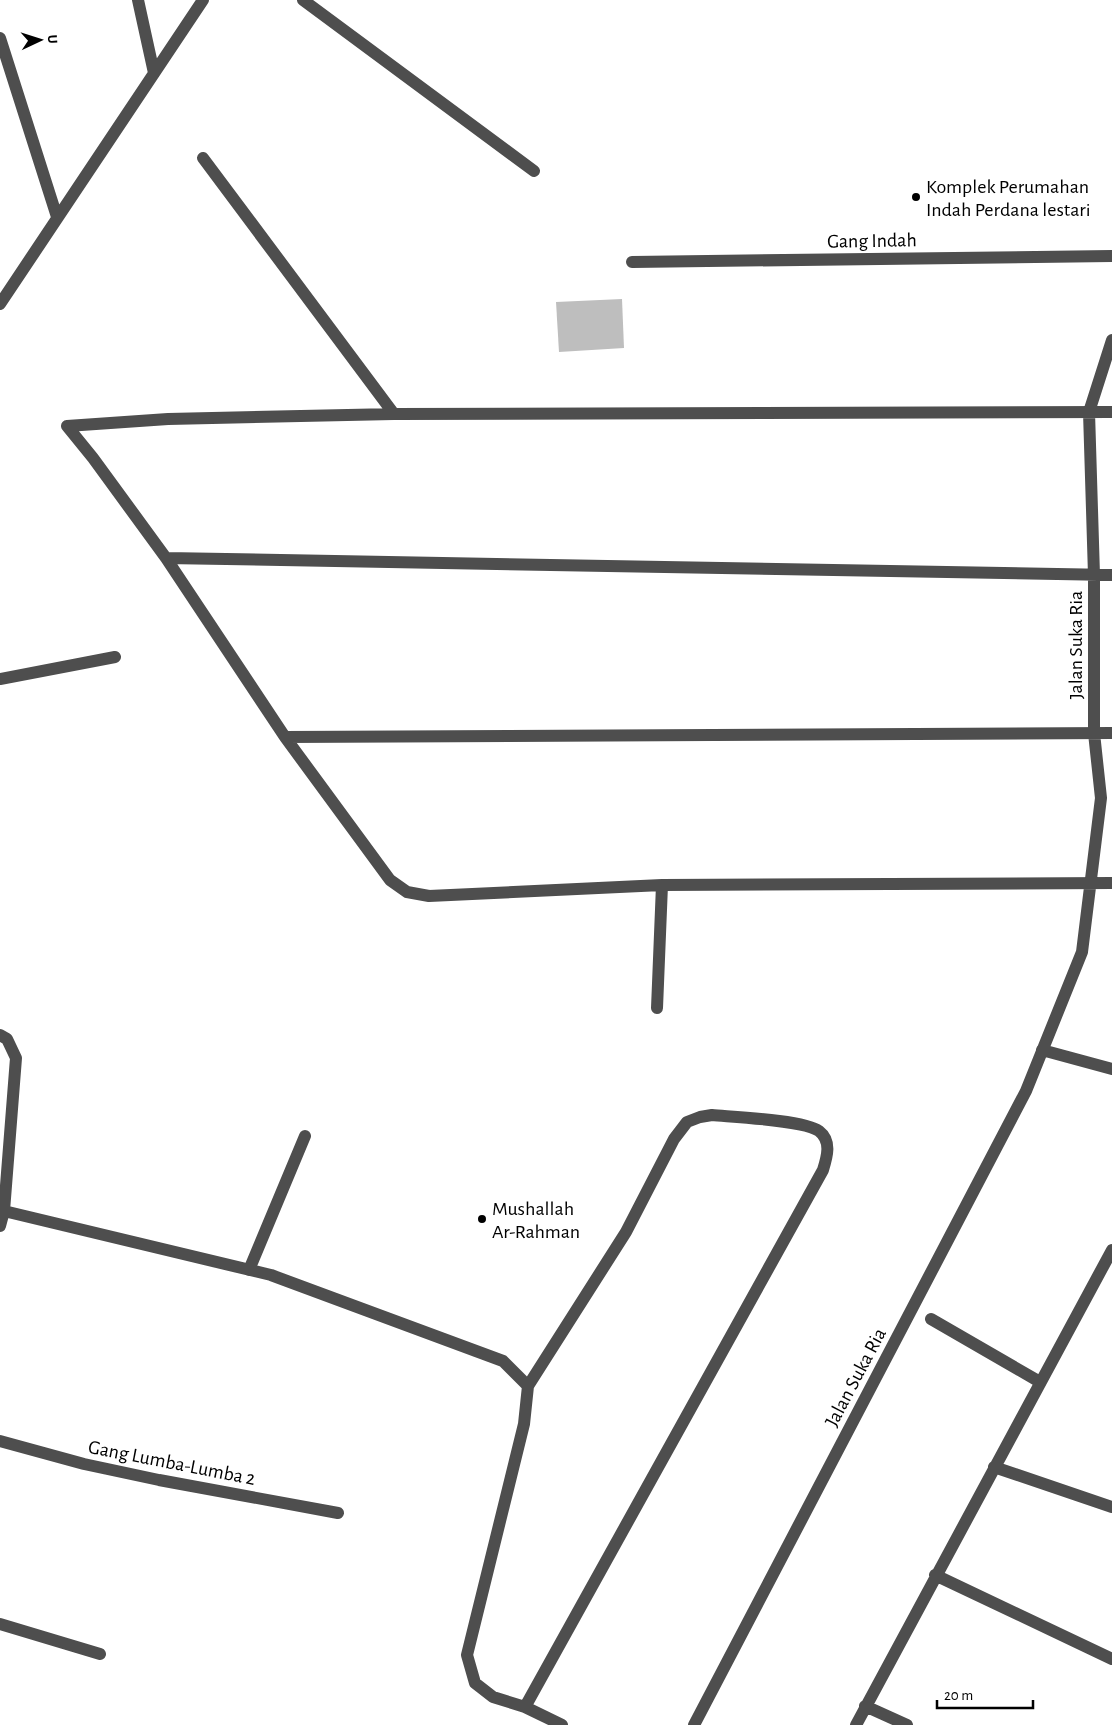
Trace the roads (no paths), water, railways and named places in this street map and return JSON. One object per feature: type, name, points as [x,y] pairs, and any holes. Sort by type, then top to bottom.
[{"type":"street","points":[[138,0],[154,73]]},
{"type":"street","points":[[0,304],[203,0]]},
{"type":"street","points":[[303,0],[534,171]]},
{"type":"street","points":[[0,38],[57,218]]},
{"type":"street","points":[[203,158],[394,414]]},
{"type":"street","name":"Gang Indah","points":[[632,262],[1112,256]]},
{"type":"street","name":"Jalan Suka Ria","points":[[694,1725],[1026,1091],[1082,952],[1100,798],[1094,733],[1094,575],[1089,412],[1112,340]]},
{"type":"street","points":[[1112,412],[394,414],[168,419],[67,426],[99,465],[166,558],[285,737],[390,880],[407,892],[429,896],[662,885],[1112,883]]},
{"type":"street","points":[[166,558],[1112,575]]},
{"type":"street","points":[[0,678],[115,657]]},
{"type":"street","points":[[285,737],[1112,733]]},
{"type":"street","points":[[657,1008],[662,885]]},
{"type":"street","points":[[0,1035],[7,1039],[16,1058],[4,1211],[0,1226]]},
{"type":"street","points":[[1043,1048],[1112,1069]]},
{"type":"street","points":[[525,1708],[823,1170],[828,1154],[828,1145],[820,1131],[802,1124],[712,1115],[687,1122],[674,1139],[626,1232],[528,1386],[524,1424],[467,1655],[475,1684],[493,1697],[525,1708],[562,1725]]},
{"type":"street","points":[[249,1270],[304,1136]]},
{"type":"street","points":[[4,1211],[271,1275],[502,1361],[528,1386]]},
{"type":"street","points":[[856,1725],[1112,1250]]},
{"type":"street","points":[[931,1319],[1040,1382]]},
{"type":"street","name":"Gang Lumba-Lumba 2","points":[[0,1441],[84,1464],[158,1480],[338,1513]]},
{"type":"street","points":[[994,1467],[1112,1507]]},
{"type":"street","points":[[935,1576],[1112,1658]]},
{"type":"street","points":[[0,1624],[100,1654]]},
{"type":"street","points":[[865,1706],[907,1725]]},
{"type":"place","name":"Komplek Perumahan Indah Perdana lestari","points":[[916,197]]},
{"type":"place","name":"Mushallah Ar-Rahman","points":[[482,1219]]}]
